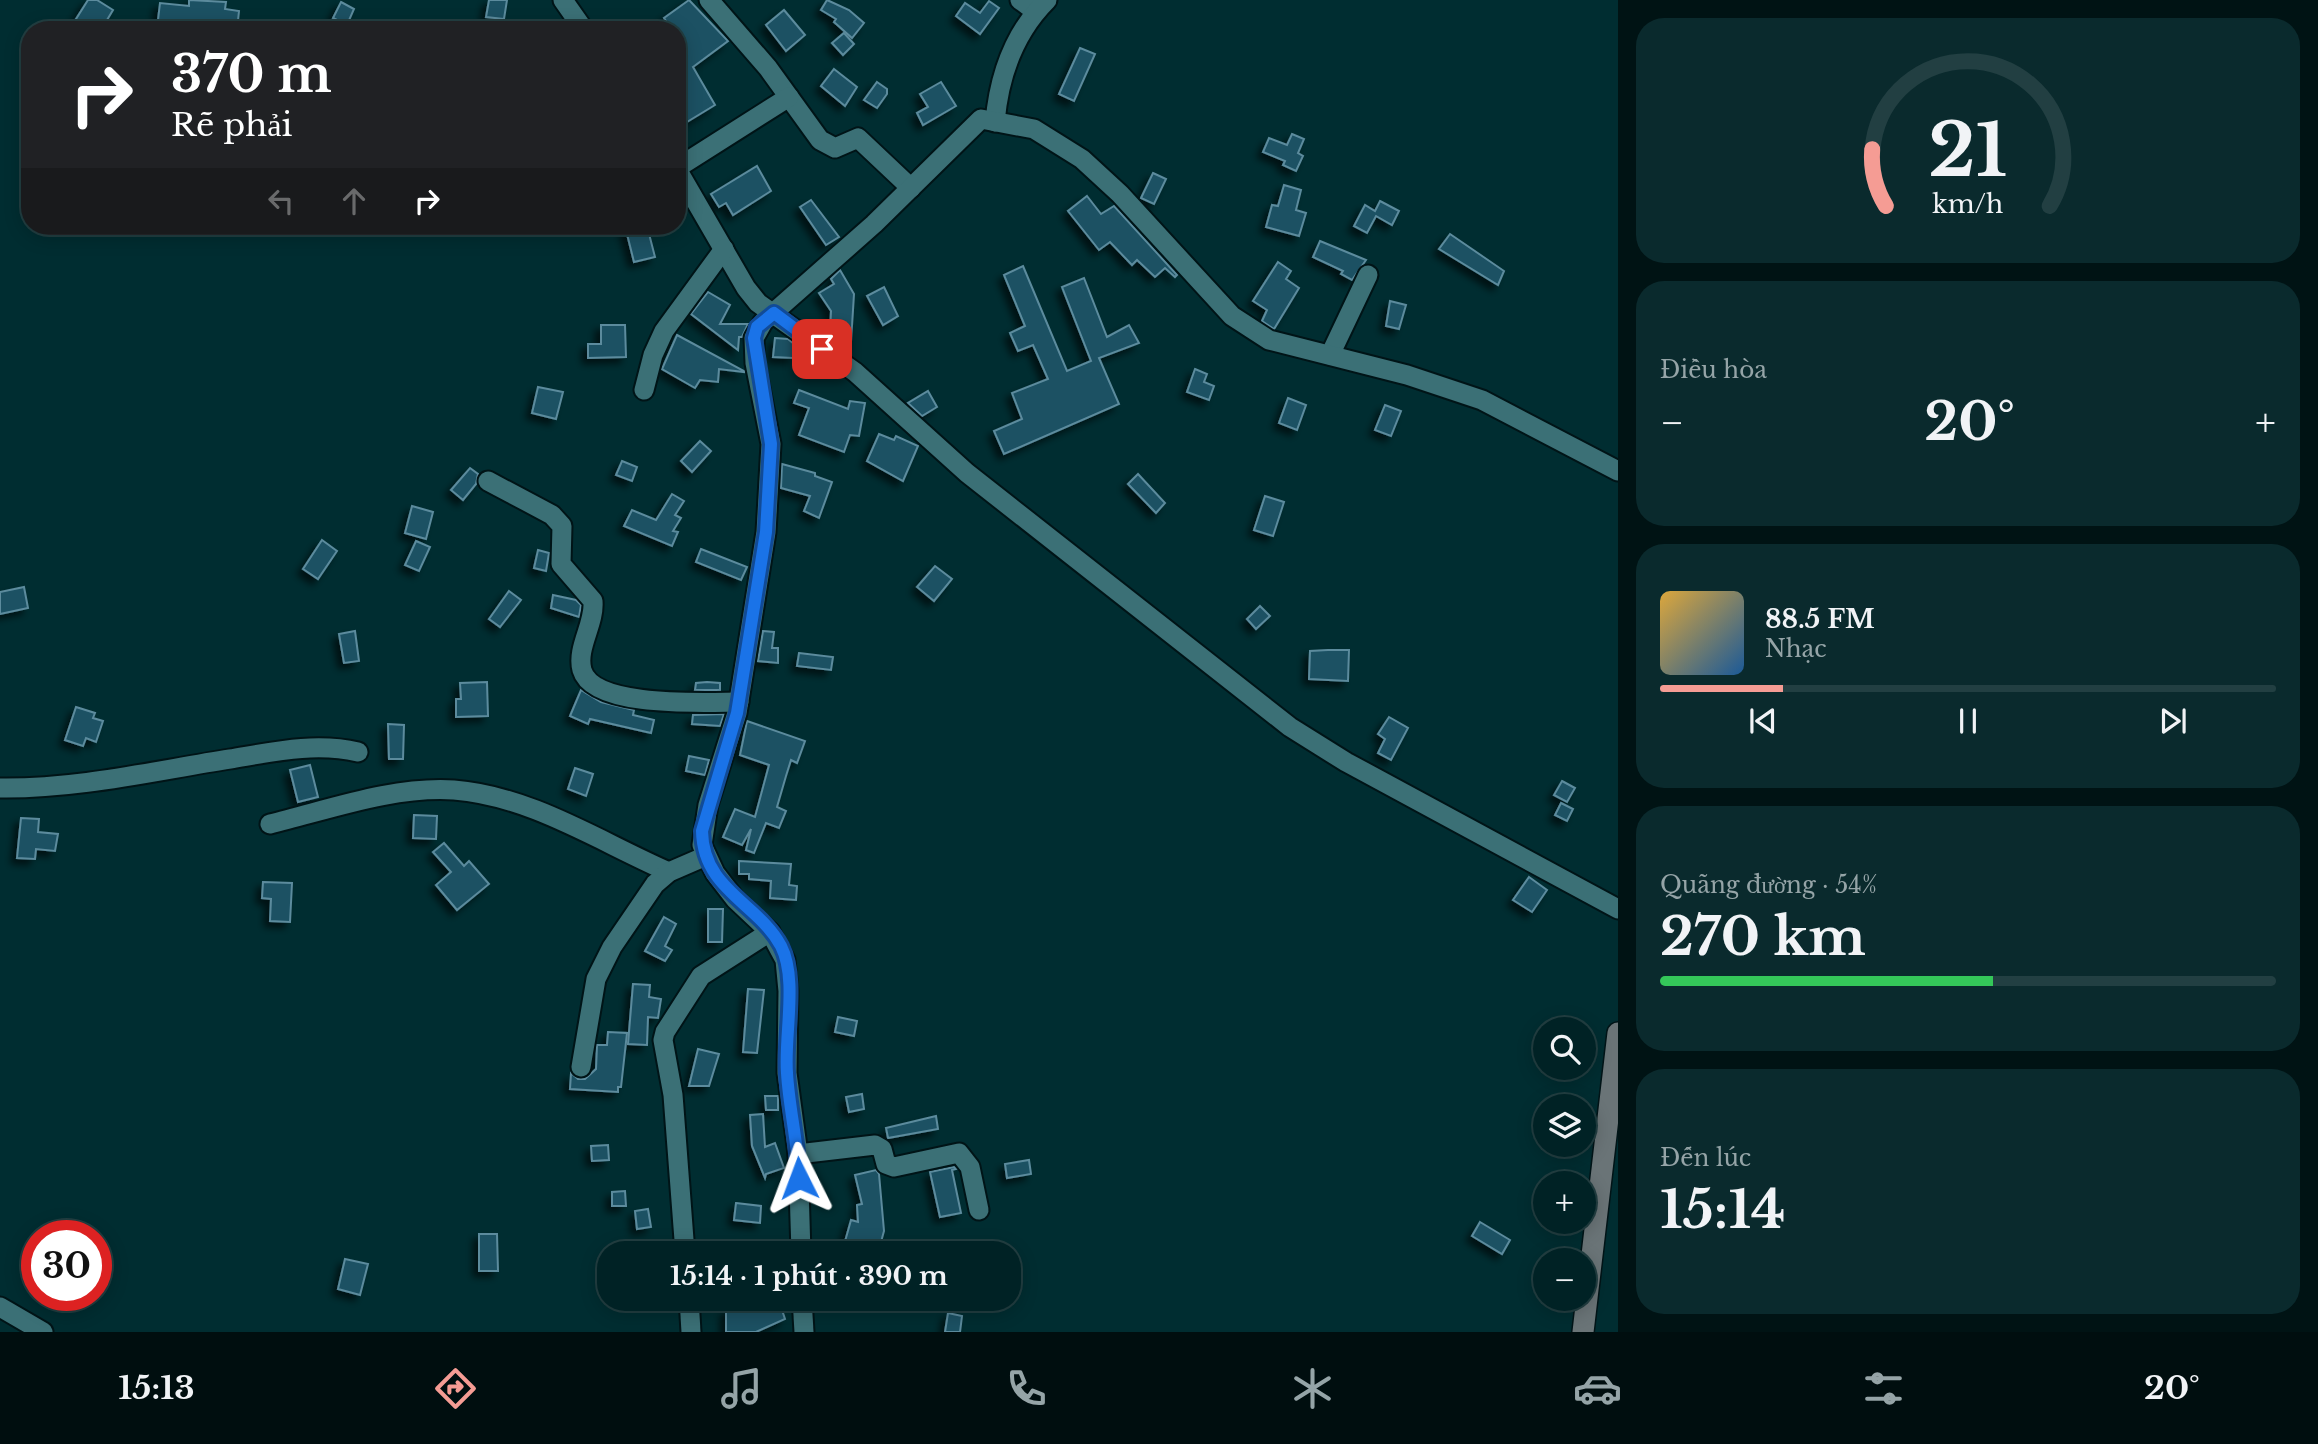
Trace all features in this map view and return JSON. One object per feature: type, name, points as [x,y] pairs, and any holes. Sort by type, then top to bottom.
[{"type":"main road","points":[[1583,1332],[1618,1033]]},
{"type":"street","points":[[563,0],[578,21]]},
{"type":"street","points":[[709,0],[826,145],[835,148],[858,138],[911,188]]},
{"type":"street","points":[[995,122],[1000,83],[1034,4]]},
{"type":"street","points":[[686,163],[789,97]]},
{"type":"street","points":[[801,1241],[798,1154],[787,1073],[788,991],[785,960],[770,932],[735,899],[706,856],[702,831],[739,702],[766,532],[771,444],[754,338],[757,327],[911,188],[981,119],[1034,129],[1082,159],[1120,194],[1240,323],[1278,343],[1331,355],[1482,400],[1618,471]]},
{"type":"street","points":[[686,184],[746,288],[758,303],[855,372],[967,473],[1290,727],[1346,762],[1618,909]]},
{"type":"street","points":[[644,390],[653,355],[664,331],[681,304],[697,289],[724,248]]},
{"type":"street","points":[[1331,355],[1368,275]]},
{"type":"street","points":[[488,481],[552,515],[562,526],[561,564],[593,601],[594,609],[581,658],[581,668],[589,680],[618,694],[645,701],[739,702]]},
{"type":"street","points":[[0,789],[84,785],[291,750],[321,747],[358,752]]},
{"type":"street","points":[[270,824],[394,794],[453,790],[504,800],[541,814],[669,873]]},
{"type":"street","points":[[580,1067],[596,979],[619,936],[655,884],[669,873],[706,856]]},
{"type":"street","points":[[684,1241],[673,1095],[665,1032],[701,976],[770,932]]},
{"type":"street","points":[[798,1154],[875,1145],[882,1149],[886,1164],[894,1167],[959,1153],[970,1167],[979,1210]]},
{"type":"street","points":[[0,1307],[43,1332]]},
{"type":"street","points":[[690,1311],[691,1332]]},
{"type":"street","points":[[803,1311],[804,1332]]},
{"type":"building","points":[[88,0],[97,0],[113,10],[106,21],[76,19]]},
{"type":"building","points":[[189,0],[226,2],[225,9],[239,11],[238,21],[158,20],[160,3],[189,6]]},
{"type":"building","points":[[489,0],[507,0],[504,19],[486,17]]},
{"type":"building","points":[[689,0],[728,41],[693,67],[715,105],[686,123],[686,21],[666,21],[664,18]]},
{"type":"building","points":[[827,0],[849,10],[864,23],[852,38],[834,22],[836,19],[821,10]]},
{"type":"building","points":[[989,1],[999,8],[980,34],[956,16],[965,3],[980,13]]},
{"type":"building","points":[[341,2],[354,9],[349,21],[333,18]]},
{"type":"building","points":[[784,10],[805,35],[786,51],[766,25]]},
{"type":"building","points":[[844,33],[854,44],[843,55],[832,43]]},
{"type":"building","points":[[1080,48],[1095,54],[1074,101],[1059,94]]},
{"type":"building","points":[[834,69],[857,87],[845,106],[821,86]]},
{"type":"building","points":[[877,82],[887,89],[887,94],[877,108],[864,100]]},
{"type":"building","points":[[941,82],[956,106],[923,125],[917,113],[928,107],[920,94]]},
{"type":"building","points":[[1292,134],[1304,139],[1298,153],[1303,156],[1296,171],[1283,165],[1285,161],[1263,152],[1269,138],[1287,145]]},
{"type":"building","points":[[757,166],[771,191],[733,215],[726,203],[719,207],[711,194]]},
{"type":"building","points":[[1153,173],[1166,179],[1154,204],[1141,198]]},
{"type":"building","points":[[1284,185],[1301,190],[1296,210],[1306,213],[1299,236],[1266,227],[1272,205],[1278,206]]},
{"type":"building","points":[[1087,196],[1101,214],[1114,206],[1177,275],[1175,277],[1165,268],[1155,277],[1137,260],[1132,265],[1110,242],[1099,250],[1068,211]]},
{"type":"building","points":[[811,200],[839,237],[826,245],[800,207]]},
{"type":"building","points":[[1380,201],[1399,211],[1392,225],[1376,216],[1367,233],[1354,226],[1365,205],[1375,211]]},
{"type":"building","points":[[1450,234],[1504,271],[1498,285],[1439,249]]},
{"type":"building","points":[[627,235],[649,235],[655,257],[634,262]]},
{"type":"building","points":[[1320,241],[1366,260],[1352,280],[1341,274],[1343,271],[1313,257]]},
{"type":"building","points":[[1278,262],[1291,271],[1286,279],[1299,288],[1274,329],[1262,321],[1267,310],[1253,301]]},
{"type":"building","points":[[1023,266],[1067,371],[1091,361],[1062,287],[1084,278],[1107,337],[1129,325],[1139,343],[1099,358],[1119,404],[1004,454],[994,431],[1022,419],[1012,393],[1048,379],[1033,345],[1018,351],[1010,333],[1025,326],[1004,275]]},
{"type":"building","points":[[840,270],[854,294],[851,342],[837,341],[838,334],[830,333],[831,311],[819,293],[834,284],[831,279]]},
{"type":"building","points":[[884,287],[898,316],[883,325],[867,296]]},
{"type":"building","points":[[708,292],[730,305],[720,324],[748,324],[742,337],[739,337],[738,350],[691,314]]},
{"type":"building","points":[[1390,301],[1406,305],[1399,329],[1386,326]]},
{"type":"building","points":[[601,325],[625,325],[626,357],[588,358],[588,344],[601,344]]},
{"type":"building","points":[[677,335],[744,372],[719,369],[718,382],[700,380],[695,388],[662,369]]},
{"type":"building","points":[[775,338],[788,339],[794,344],[793,358],[773,357]]},
{"type":"building","points":[[1195,369],[1207,374],[1204,382],[1214,386],[1209,400],[1187,392]]},
{"type":"building","points":[[538,387],[563,392],[556,419],[532,413]]},
{"type":"building","points":[[799,390],[848,409],[850,401],[865,403],[859,436],[850,435],[844,452],[799,435],[809,408],[794,403]]},
{"type":"building","points":[[928,391],[937,407],[922,416],[908,403]]},
{"type":"building","points":[[1288,398],[1306,405],[1297,430],[1279,423]]},
{"type":"building","points":[[1385,405],[1401,411],[1391,436],[1375,430]]},
{"type":"building","points":[[879,434],[894,440],[896,436],[918,446],[903,481],[867,461]]},
{"type":"building","points":[[700,441],[711,451],[692,472],[681,461]]},
{"type":"building","points":[[622,461],[637,467],[632,481],[616,475]]},
{"type":"building","points":[[782,464],[815,473],[815,476],[832,482],[819,518],[804,511],[810,496],[781,488]]},
{"type":"building","points":[[470,468],[478,474],[476,484],[463,500],[451,490]]},
{"type":"building","points":[[1138,474],[1165,503],[1156,513],[1128,484]]},
{"type":"building","points":[[672,494],[684,501],[675,515],[681,518],[673,531],[678,532],[672,546],[624,526],[632,510],[656,520]]},
{"type":"building","points":[[1265,496],[1284,502],[1273,536],[1254,530]]},
{"type":"building","points":[[412,506],[433,512],[426,539],[405,533]]},
{"type":"building","points":[[322,540],[337,551],[318,579],[303,569]]},
{"type":"building","points":[[416,541],[430,547],[419,571],[405,565]]},
{"type":"building","points":[[701,549],[747,567],[741,580],[696,562]]},
{"type":"building","points":[[538,550],[549,553],[546,571],[534,568]]},
{"type":"building","points":[[935,566],[952,579],[934,601],[917,587]]},
{"type":"building","points":[[24,587],[28,608],[0,614],[0,592]]},
{"type":"building","points":[[509,591],[521,600],[500,627],[489,619]]},
{"type":"building","points":[[553,595],[576,600],[581,605],[579,617],[551,608]]},
{"type":"building","points":[[1260,606],[1270,616],[1256,629],[1247,619]]},
{"type":"building","points":[[355,631],[359,661],[344,663],[339,634]]},
{"type":"building","points":[[763,631],[774,632],[772,648],[778,648],[778,663],[758,661]]},
{"type":"building","points":[[1349,650],[1348,681],[1309,679],[1310,651]]},
{"type":"building","points":[[799,653],[833,657],[831,670],[797,666]]},
{"type":"building","points":[[487,682],[488,716],[456,717],[456,699],[461,699],[460,683]]},
{"type":"building","points":[[696,683],[720,683],[720,690],[695,690]]},
{"type":"building","points":[[581,690],[601,702],[634,710],[633,715],[654,720],[651,733],[590,719],[588,724],[570,716]]},
{"type":"building","points":[[76,707],[95,713],[93,718],[103,721],[96,742],[86,738],[83,746],[65,740]]},
{"type":"building","points":[[724,714],[720,726],[692,724],[693,715]]},
{"type":"building","points":[[1389,717],[1408,728],[1391,760],[1378,753],[1385,739],[1378,734]]},
{"type":"building","points":[[747,721],[805,741],[797,763],[791,760],[786,776],[777,807],[786,811],[779,828],[766,823],[754,853],[746,850],[751,829],[742,845],[723,837],[735,809],[755,817],[769,765],[740,755]]},
{"type":"building","points":[[388,724],[404,725],[403,759],[389,759]]},
{"type":"building","points":[[689,756],[709,760],[705,775],[686,771]]},
{"type":"building","points":[[310,765],[318,797],[298,802],[290,770]]},
{"type":"building","points":[[575,768],[593,774],[586,796],[568,789]]},
{"type":"building","points":[[1562,781],[1575,788],[1567,802],[1554,795]]},
{"type":"building","points":[[1561,803],[1573,809],[1567,821],[1555,815]]},
{"type":"building","points":[[414,815],[437,816],[436,839],[413,838]]},
{"type":"building","points":[[21,818],[39,819],[38,832],[58,834],[55,851],[36,849],[35,859],[17,858]]},
{"type":"building","points":[[444,843],[464,866],[469,861],[489,884],[457,910],[436,885],[451,872],[433,852]]},
{"type":"building","points":[[739,861],[791,864],[789,885],[797,886],[796,900],[770,898],[771,881],[749,879],[749,874],[739,874]]},
{"type":"building","points":[[1529,877],[1547,890],[1532,912],[1513,900]]},
{"type":"building","points":[[263,882],[292,883],[290,922],[270,921],[271,899],[262,898]]},
{"type":"building","points":[[708,909],[723,909],[722,942],[708,942]]},
{"type":"building","points":[[664,917],[676,924],[665,946],[672,950],[665,961],[645,951]]},
{"type":"building","points":[[633,984],[650,985],[649,997],[661,999],[658,1018],[648,1017],[647,1045],[628,1044]]},
{"type":"building","points":[[748,989],[764,990],[757,1053],[743,1052]]},
{"type":"building","points":[[838,1017],[857,1021],[854,1036],[835,1032]]},
{"type":"building","points":[[608,1032],[627,1033],[621,1087],[618,1087],[618,1092],[570,1089],[571,1073],[578,1079],[585,1079],[596,1069],[597,1045],[607,1045]]},
{"type":"building","points":[[698,1049],[719,1054],[709,1086],[689,1086]]},
{"type":"building","points":[[862,1094],[864,1109],[849,1112],[846,1097]]},
{"type":"building","points":[[765,1096],[778,1096],[778,1110],[766,1110]]},
{"type":"building","points":[[763,1114],[765,1147],[775,1143],[784,1168],[766,1174],[765,1178],[752,1146],[750,1115]]},
{"type":"building","points":[[936,1116],[938,1129],[888,1138],[886,1128]]},
{"type":"building","points":[[608,1145],[609,1160],[592,1161],[591,1146]]},
{"type":"building","points":[[1029,1160],[1031,1174],[1007,1178],[1005,1164]]},
{"type":"building","points":[[954,1167],[956,1169],[952,1170],[961,1213],[940,1217],[930,1172]]},
{"type":"building","points":[[876,1170],[879,1174],[884,1231],[881,1241],[845,1241],[851,1220],[858,1222],[857,1205],[862,1204],[855,1175]]},
{"type":"building","points":[[625,1191],[626,1206],[612,1206],[612,1192]]},
{"type":"building","points":[[736,1203],[761,1206],[760,1223],[734,1220]]},
{"type":"building","points":[[648,1209],[651,1227],[637,1229],[635,1211]]},
{"type":"building","points":[[1480,1222],[1510,1240],[1502,1254],[1472,1236]]},
{"type":"building","points":[[479,1234],[497,1234],[498,1271],[479,1271]]},
{"type":"building","points":[[345,1259],[368,1264],[360,1295],[338,1289]]},
{"type":"building","points":[[726,1311],[782,1311],[785,1319],[756,1332],[726,1332]]},
{"type":"building","points":[[948,1313],[962,1316],[960,1332],[945,1332]]},
{"type":"route","points":[[799,1178],[787,1073],[788,991],[785,960],[780,946],[770,932],[735,899],[715,873],[702,845],[702,831],[737,713],[766,532],[771,444],[755,363],[754,338],[757,327],[774,313],[822,349]]}]
